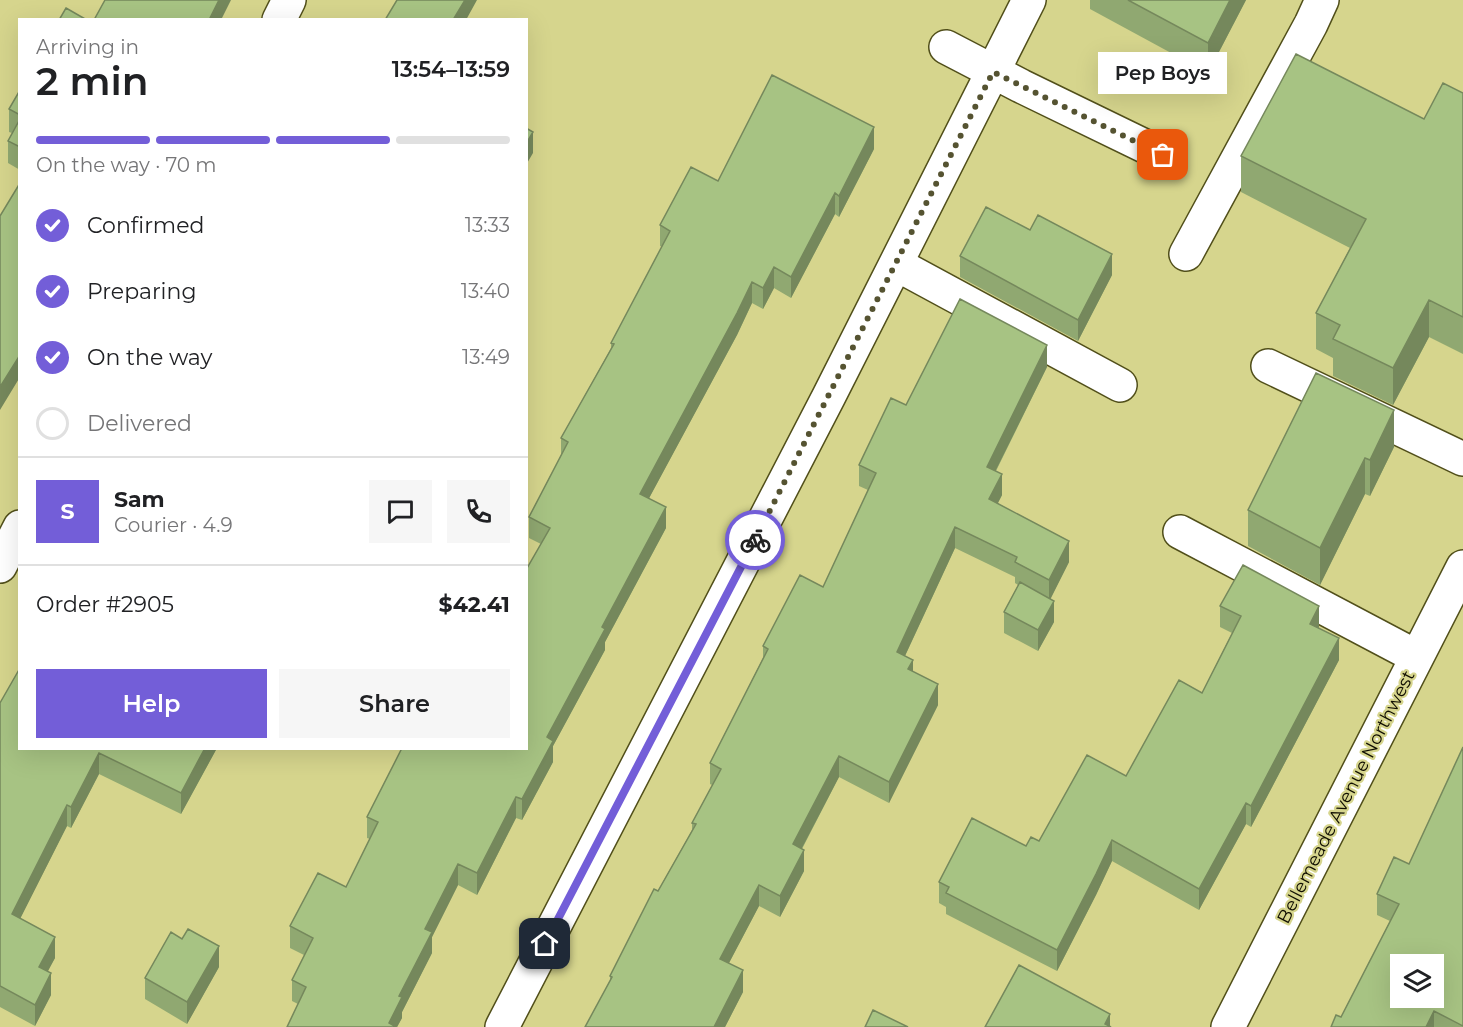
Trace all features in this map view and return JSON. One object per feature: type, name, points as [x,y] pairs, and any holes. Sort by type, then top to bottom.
[{"type":"street","points":[[280,18],[289,0]]},
{"type":"street","points":[[502,1027],[829,396],[1029,0]]},
{"type":"street","points":[[1186,254],[1322,0]]},
{"type":"street","points":[[946,47],[1163,155]]},
{"type":"street","points":[[896,264],[1120,385]]},
{"type":"street","points":[[1268,366],[1463,459]]},
{"type":"street","points":[[0,566],[18,531]]},
{"type":"street","points":[[1180,532],[1417,657]]},
{"type":"street","name":"Bellemeade Avenue Northwest","points":[[1228,1027],[1463,567]]},
{"type":"building","points":[[105,0],[219,0],[210,18],[95,18]]},
{"type":"building","points":[[397,0],[465,0],[454,18],[386,18]]},
{"type":"building","points":[[1128,0],[1230,0],[1208,43]]},
{"type":"building","points":[[66,8],[84,18],[60,18]]},
{"type":"building","points":[[1296,54],[1424,119],[1443,83],[1463,93],[1463,317],[1429,300],[1393,368],[1333,339],[1340,325],[1316,313],[1366,219],[1241,156]]},
{"type":"building","points":[[772,75],[874,127],[839,196],[835,193],[791,277],[774,267],[763,288],[752,282],[640,494],[666,507],[602,627],[605,629],[547,737],[553,741],[522,799],[516,797],[477,873],[458,864],[425,929],[432,932],[399,996],[402,997],[389,1023],[396,1027],[287,1027],[306,987],[292,980],[313,938],[290,926],[318,873],[346,887],[378,822],[367,817],[401,750],[528,750],[528,566],[550,528],[529,517],[568,442],[561,438],[614,344],[611,343],[670,231],[660,225],[691,167],[718,181]]},
{"type":"building","points":[[18,93],[18,114],[9,109]]},
{"type":"building","points":[[18,123],[18,146],[8,141]]},
{"type":"building","points":[[528,129],[533,132],[528,141]]},
{"type":"building","points":[[18,186],[18,358],[0,387],[0,216]]},
{"type":"building","points":[[986,207],[1030,230],[1038,215],[1112,254],[1078,320],[960,256]]},
{"type":"building","points":[[960,299],[1047,345],[987,467],[1002,474],[989,499],[1069,541],[1049,580],[1015,562],[1017,557],[955,527],[897,652],[913,660],[908,669],[938,684],[889,782],[839,756],[793,844],[804,850],[780,896],[759,885],[720,959],[743,970],[714,1027],[585,1027],[654,889],[658,891],[696,824],[692,823],[721,769],[710,763],[768,649],[763,646],[800,575],[823,587],[876,473],[859,465],[891,398],[906,405]]},
{"type":"building","points":[[1316,373],[1394,410],[1370,460],[1365,458],[1320,548],[1248,510]]},
{"type":"building","points":[[1243,565],[1319,606],[1310,624],[1339,638],[1251,806],[1246,803],[1199,889],[1112,840],[1057,950],[946,893],[949,887],[939,882],[972,818],[1026,846],[1031,837],[1039,841],[1087,755],[1126,776],[1179,680],[1202,693],[1241,616],[1220,606]]},
{"type":"building","points":[[1020,582],[1054,601],[1038,630],[1004,612]]},
{"type":"building","points":[[18,672],[18,750],[204,750],[181,793],[99,753],[71,807],[67,805],[12,914],[55,937],[39,967],[51,973],[35,1005],[0,986],[0,703]]},
{"type":"building","points":[[1463,747],[1463,1026],[1434,1011],[1426,1027],[1331,1027],[1336,1015],[1341,1017],[1399,904],[1377,894],[1394,857],[1409,864]]},
{"type":"building","points":[[188,929],[219,946],[187,1002],[145,978],[171,932],[182,939]]},
{"type":"building","points":[[1019,965],[1110,1014],[1105,1024],[1111,1027],[985,1027]]},
{"type":"building","points":[[873,1010],[908,1027],[865,1027]]},
{"type":"way so far","points":[[755,540],[993,72],[1163,155]]},
{"type":"place","name":"Pep Boys","points":[[1163,155]]},
{"type":"route","points":[[545,944],[755,540]]}]
